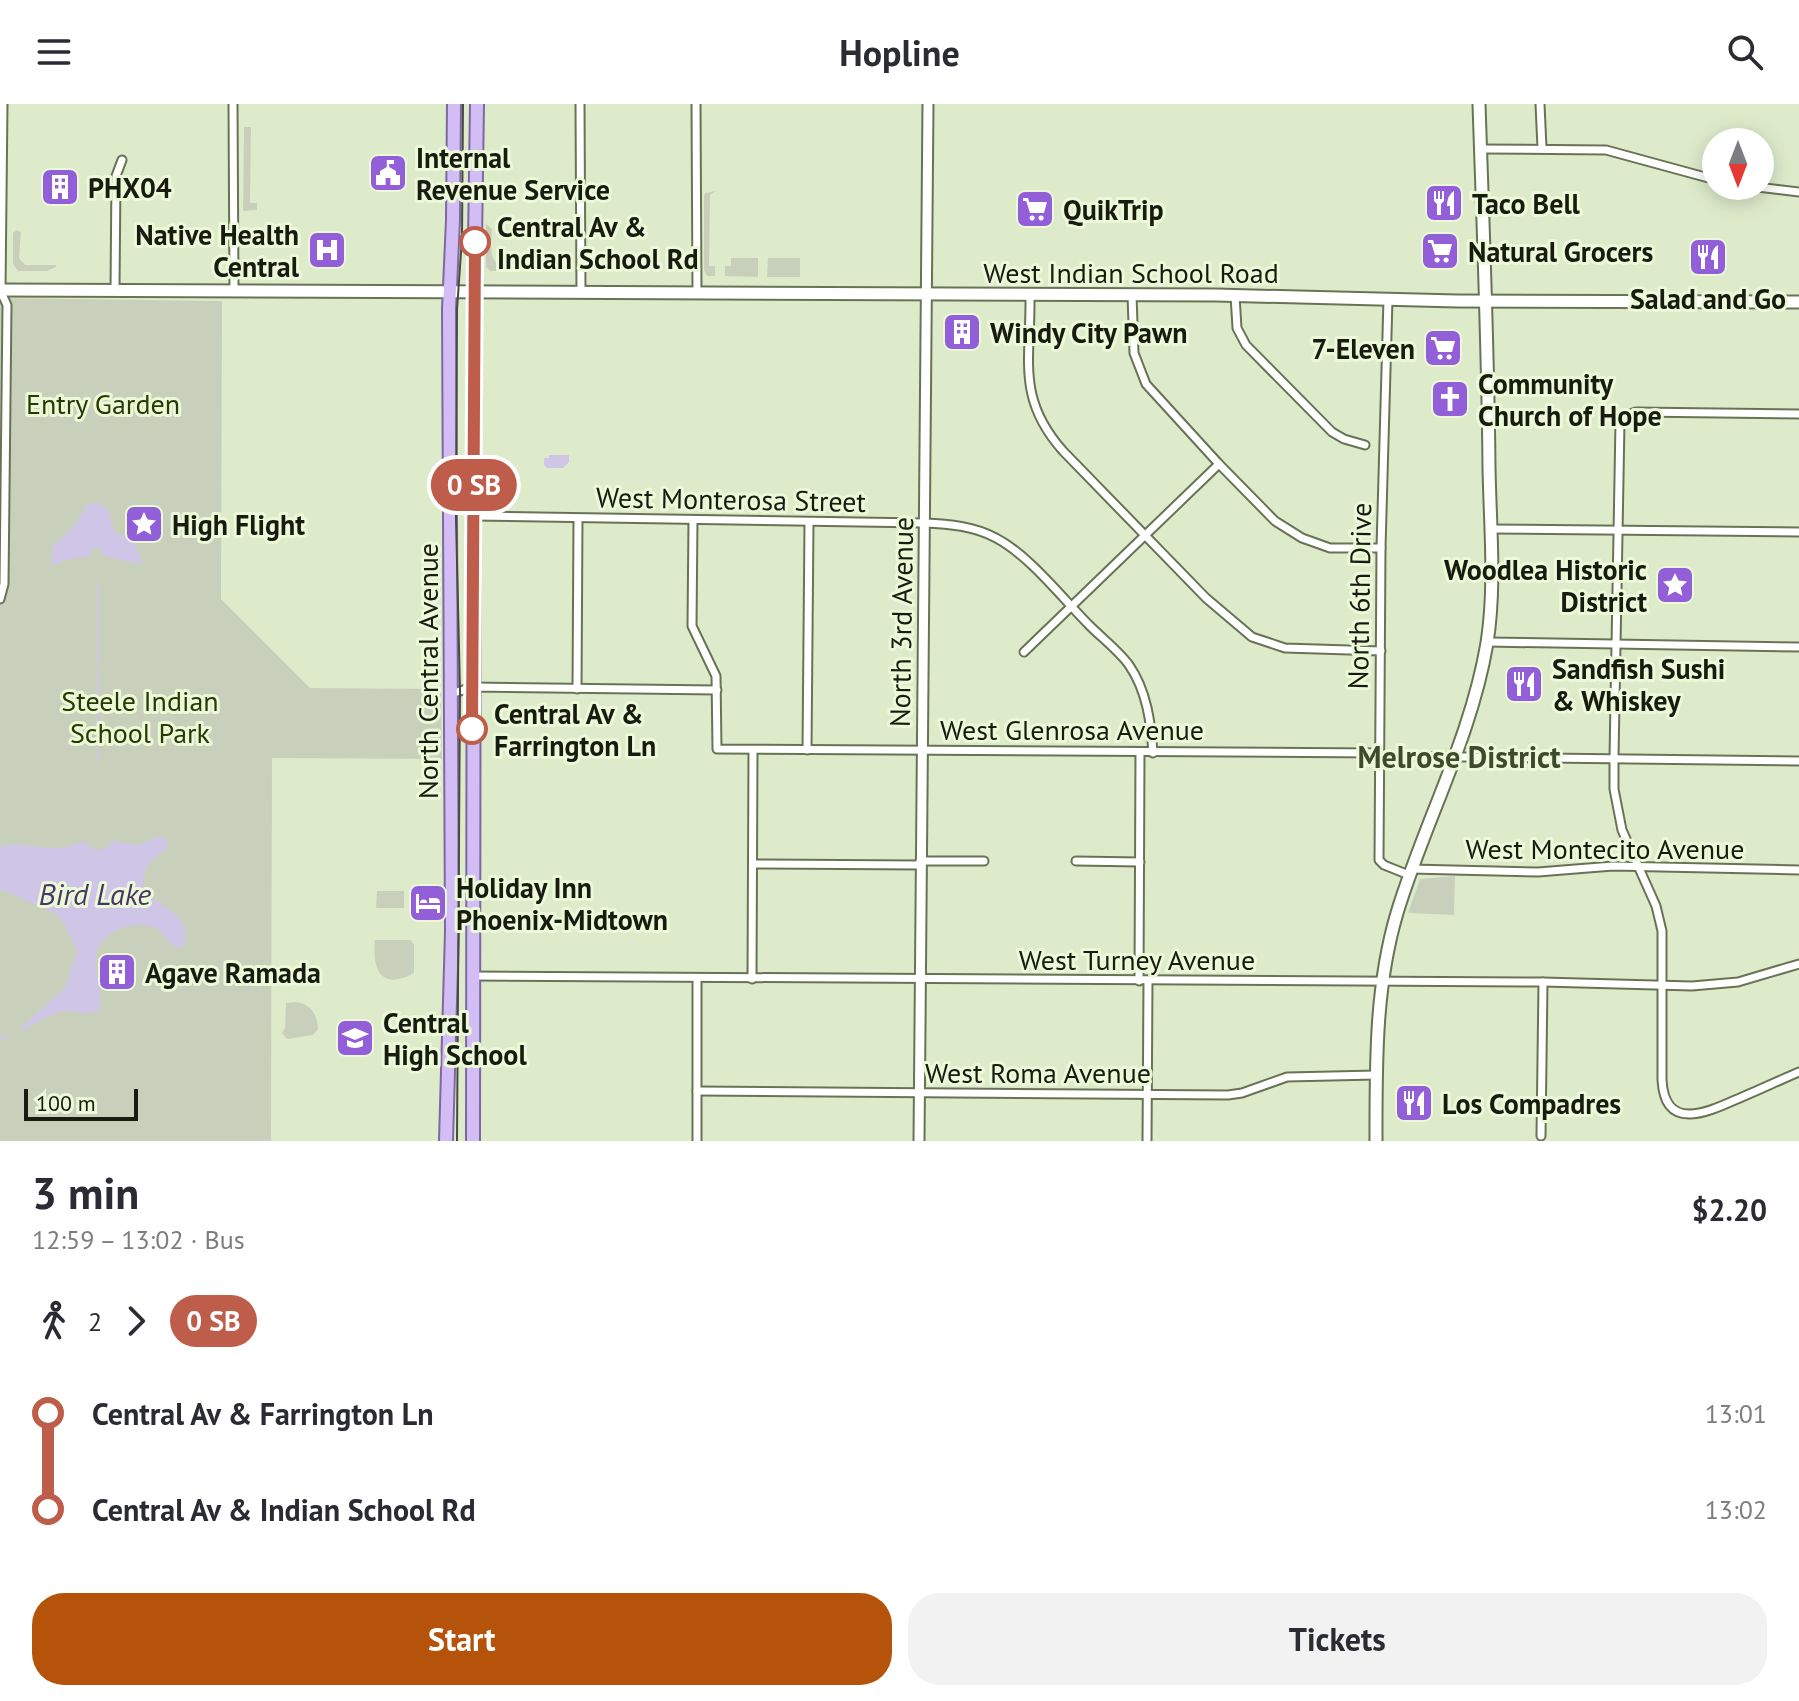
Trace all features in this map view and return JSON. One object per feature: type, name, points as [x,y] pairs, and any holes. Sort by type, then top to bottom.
[{"type":"main road","name":"North Central Avenue","points":[[454,104],[474,516],[473,1141]]},
{"type":"main road","name":"North Central Avenue","points":[[446,1141],[452,940],[451,694],[462,290],[477,104]]},
{"type":"main road","points":[[1376,1141],[1376,1075],[1382,981],[1393,929],[1410,872],[1457,757],[1476,696],[1487,642],[1491,599],[1490,529],[1479,104]]},
{"type":"main road","name":"West Indian School Road","points":[[0,290],[1235,295],[1485,301],[1799,302]]},
{"type":"street","points":[[0,599],[4,584],[7,305],[0,290],[2,104]]},
{"type":"street","points":[[233,104],[234,291]]},
{"type":"street","points":[[580,104],[581,292]]},
{"type":"street","points":[[696,104],[697,293]]},
{"type":"street","name":"North 3rd Avenue","points":[[919,1141],[928,104]]},
{"type":"street","points":[[1540,104],[1542,148]]},
{"type":"street","points":[[1481,149],[1606,150],[1702,176]]},
{"type":"street","points":[[115,290],[116,176],[122,160]]},
{"type":"street","points":[[1774,189],[1799,192]]},
{"type":"street","points":[[1030,295],[1029,389],[1036,414],[1063,451],[1206,598],[1252,637],[1285,648],[1381,651]]},
{"type":"street","points":[[1132,295],[1134,353],[1146,384],[1275,521],[1314,544],[1330,548],[1381,548]]},
{"type":"street","points":[[1235,295],[1237,328],[1246,345],[1332,432],[1365,445]]},
{"type":"street","name":"North 6th Drive","points":[[1388,299],[1381,548],[1379,860],[1384,865],[1410,872]]},
{"type":"street","points":[[1799,414],[1636,412],[1625,417],[1619,427],[1614,758],[1614,789],[1622,830],[1656,906],[1662,931],[1663,1093],[1668,1103],[1675,1111],[1691,1116],[1708,1112],[1799,1072]]},
{"type":"street","points":[[1024,652],[1219,464]]},
{"type":"street","name":"West Monterosa Street","points":[[474,516],[924,523],[960,526],[996,538],[1019,554],[1129,665],[1146,703],[1152,727],[1153,753]]},
{"type":"street","points":[[577,689],[578,519]]},
{"type":"street","points":[[451,694],[472,687],[717,690],[712,665],[692,626],[693,520]]},
{"type":"street","points":[[807,750],[809,522]]},
{"type":"street","points":[[1490,529],[1799,532]]},
{"type":"street","points":[[1487,642],[1799,647]]},
{"type":"street","name":"West Glenrosa Avenue","points":[[717,690],[717,749],[1140,753],[1264,751],[1799,761]]},
{"type":"street","points":[[752,979],[753,750]]},
{"type":"street","points":[[1139,981],[1140,753]]},
{"type":"street","points":[[753,864],[984,861]]},
{"type":"street","points":[[1076,861],[1140,862]]},
{"type":"street","name":"West Montecito Avenue","points":[[1410,872],[1538,872],[1638,867],[1799,870]]},
{"type":"street","name":"West Turney Avenue","points":[[472,976],[1543,982],[1664,986],[1738,982],[1799,964]]},
{"type":"street","points":[[697,978],[697,1141]]},
{"type":"street","points":[[1147,1141],[1148,981]]},
{"type":"street","points":[[1541,1136],[1543,982]]},
{"type":"street","name":"West Roma Avenue","points":[[697,1091],[1228,1095],[1287,1077],[1376,1075]]},
{"type":"green space","points":[[244,127],[251,127],[250,203],[257,203],[257,210],[243,211]]},
{"type":"green space","points":[[716,191],[710,195],[709,266],[715,266],[715,276],[707,276],[704,270],[704,196]]},
{"type":"green space","points":[[486,224],[492,229],[491,245],[495,262],[507,266],[541,266],[543,271],[490,271],[486,267]]},
{"type":"green space","points":[[17,230],[21,232],[19,258],[25,265],[56,267],[47,271],[18,271],[13,264],[13,233]]},
{"type":"green space","points":[[731,258],[758,258],[758,277],[725,276],[725,266],[731,266]]},
{"type":"green space","points":[[768,258],[800,258],[800,277],[767,277]]},
{"type":"green space","name":"Steele Indian School Park","points":[[0,298],[222,301],[221,599],[310,688],[441,689],[442,759],[272,758],[271,1141],[0,1141]]},
{"type":"green space","points":[[1455,876],[1454,915],[1408,913],[1420,879]]},
{"type":"green space","points":[[377,891],[404,891],[404,908],[376,908]]},
{"type":"green space","points":[[375,940],[410,940],[414,944],[414,973],[394,980],[381,974],[375,960]]},
{"type":"green space","points":[[296,1002],[312,1011],[318,1029],[313,1035],[287,1039],[282,1033],[286,1003]]},
{"type":"water","points":[[549,455],[569,455],[569,462],[563,468],[547,468],[544,458],[549,458]]},
{"type":"water","points":[[92,503],[101,503],[108,511],[114,531],[135,544],[143,565],[105,556],[100,548],[94,548],[88,557],[51,565],[53,546]]},
{"type":"water","name":"Bird Lake","points":[[159,836],[167,840],[168,847],[148,865],[143,882],[153,899],[181,920],[185,931],[184,946],[174,946],[150,926],[136,925],[118,930],[103,940],[97,949],[99,1011],[83,1014],[59,1012],[21,1031],[21,1027],[65,988],[77,951],[64,923],[54,913],[0,889],[0,847],[19,844],[58,848],[82,841],[97,851],[108,847],[112,841],[139,845]]},
{"type":"waterway","points":[[97,584],[97,663]]},
{"type":"waterway","points":[[97,671],[97,759]]},
{"type":"waterway","points":[[0,1039],[9,1036]]},
{"type":"tram line","points":[[457,1141],[460,691],[456,519],[457,310],[462,238],[463,104]]},
{"type":"bus line","points":[[472,729],[475,242]]},
{"type":"place","name":"Internal Revenue Service","points":[[388,173]]},
{"type":"place","name":"PHX04","points":[[60,187]]},
{"type":"place","name":"Taco Bell","points":[[1444,203]]},
{"type":"place","name":"QuikTrip","points":[[1035,209]]},
{"type":"place","name":"Central Av & Indian School Rd","points":[[475,242]]},
{"type":"place","name":"Native Health Central","points":[[327,250]]},
{"type":"place","name":"Natural Grocers","points":[[1440,251]]},
{"type":"place","name":"Salad and Go","points":[[1708,257]]},
{"type":"place","name":"Windy City Pawn","points":[[962,332]]},
{"type":"place","name":"7-Eleven","points":[[1443,348]]},
{"type":"place","name":"Community Church of Hope","points":[[1450,399]]},
{"type":"place","name":"High Flight","points":[[144,524]]},
{"type":"place","name":"Woodlea Historic District","points":[[1675,585]]},
{"type":"place","name":"Sandfish Sushi & Whiskey","points":[[1524,684]]},
{"type":"place","name":"Central Av & Farrington Ln","points":[[472,729]]},
{"type":"place","name":"Holiday Inn Phoenix-Midtown","points":[[428,903]]},
{"type":"place","name":"Agave Ramada","points":[[117,972]]},
{"type":"place","name":"Central High School","points":[[355,1038]]},
{"type":"place","name":"Los Compadres","points":[[1414,1103]]},
{"type":"district","name":"Melrose District","points":[[1459,756]]},
{"type":"park label","name":"Entry Garden","points":[[103,403]]}]
